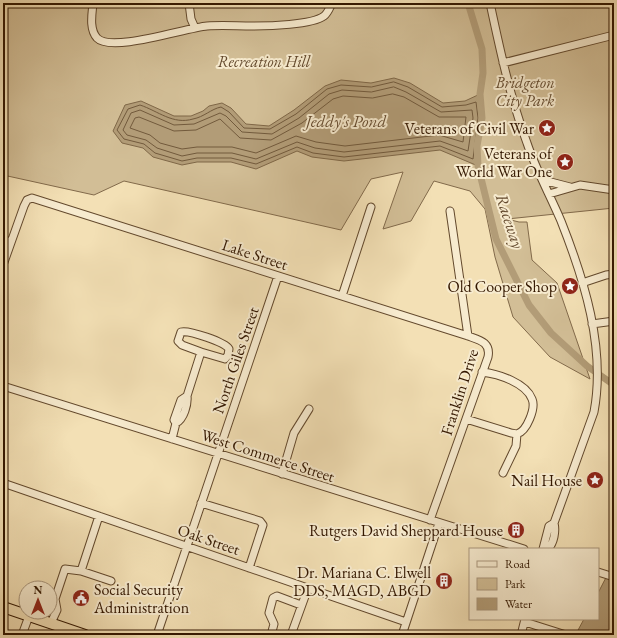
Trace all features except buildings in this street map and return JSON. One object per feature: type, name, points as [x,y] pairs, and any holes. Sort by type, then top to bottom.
[{"type":"highway","points":[[3,606],[18,612]]},
{"type":"highway","points":[[42,620],[85,635]]},
{"type":"street","points":[[93,3],[93,32],[98,39],[104,42],[128,42],[208,26],[269,26],[315,20],[324,16],[332,3]]},
{"type":"street","points":[[189,3],[191,19],[195,28]]},
{"type":"street","points":[[490,3],[503,63],[519,122],[575,258],[592,324],[597,378],[594,412],[554,523],[555,529],[552,546],[549,548]]},
{"type":"street","points":[[503,63],[614,35]]},
{"type":"street","points":[[543,180],[570,187]]},
{"type":"street","points":[[549,194],[570,187],[594,186],[614,190]]},
{"type":"street","name":"Lake Street","points":[[11,242],[26,202],[30,199],[34,199],[468,336]]},
{"type":"street","points":[[342,296],[371,207]]},
{"type":"street","name":"Franklin Drive","points":[[430,520],[489,353],[488,345],[468,336],[450,211]]},
{"type":"street","points":[[3,240],[11,242],[3,265]]},
{"type":"street","points":[[582,283],[606,275],[614,274]]},
{"type":"street","name":"North Giles Street","points":[[157,635],[278,276]]},
{"type":"street","points":[[592,324],[614,321]]},
{"type":"street","points":[[181,332],[188,332],[220,343],[229,349],[228,355],[225,359],[201,352],[182,345],[178,341],[181,332]]},
{"type":"street","points":[[172,439],[176,423],[180,421],[180,413],[188,402],[187,396],[201,352]]},
{"type":"street","points":[[466,419],[517,434],[523,430],[532,411],[534,405],[526,390],[512,381],[482,372]]},
{"type":"street","name":"West Commerce Street","points":[[3,386],[521,548]]},
{"type":"street","points":[[282,474],[294,434],[309,409]]},
{"type":"street","points":[[503,473],[516,446],[517,434]]},
{"type":"street","name":"Oak Street","points":[[3,483],[406,622]]},
{"type":"street","points":[[201,503],[260,521],[263,525],[249,568]]},
{"type":"street","points":[[81,571],[99,516]]},
{"type":"street","points":[[402,635],[439,523]]},
{"type":"street","points":[[543,548],[549,526],[554,523]]},
{"type":"street","points":[[51,623],[57,610],[55,599],[65,569],[81,571],[111,581]]},
{"type":"street","points":[[599,572],[614,577]]},
{"type":"street","points":[[291,635],[308,588]]},
{"type":"street","points":[[271,635],[274,624],[269,613],[273,598],[276,596],[301,605]]},
{"type":"street","points":[[22,635],[28,620]]},
{"type":"street","points":[[521,635],[525,620],[566,635]]},
{"type":"green space","name":"Bridgeton City Park","points":[[3,3],[614,3],[614,208],[507,219],[527,222],[532,260],[557,283],[590,379],[550,357],[513,317],[495,257],[485,209],[470,191],[434,181],[411,221],[383,229],[403,172],[371,179],[341,230],[124,181],[94,195],[3,175]]},
{"type":"water","name":"Jeddy's Pond","points":[[394,78],[410,83],[443,103],[465,101],[480,94],[482,118],[477,146],[478,166],[440,150],[344,161],[312,157],[297,151],[256,169],[231,162],[197,162],[182,165],[153,157],[143,148],[122,143],[113,131],[125,105],[141,101],[174,116],[191,116],[203,111],[209,106],[222,103],[231,108],[246,124],[269,126],[294,110],[325,86],[341,80],[371,83]]},
{"type":"water","points":[[614,562],[614,635],[582,635],[577,632],[583,620],[599,620],[599,591]]},
{"type":"waterway","name":"Raceway","points":[[468,3],[482,49],[483,73],[480,94],[482,118],[477,146],[478,166],[496,239],[529,305],[551,333],[587,366],[614,385]]},
{"type":"place","name":"Veterans of Civil War","points":[[547,128]]},
{"type":"place","name":"Veterans of World War One","points":[[565,162]]},
{"type":"place","name":"Old Cooper Shop","points":[[570,286]]},
{"type":"place","name":"Nail House","points":[[595,480]]},
{"type":"place","name":"Rutgers David Sheppard House","points":[[516,530]]},
{"type":"place","name":"Dr. Mariana C. Elwell DDS, MAGD, ABGD","points":[[444,581]]},
{"type":"place","name":"Social Security Administration","points":[[81,598]]},
{"type":"park label","name":"Recreation Hill","points":[[264,61]]}]
